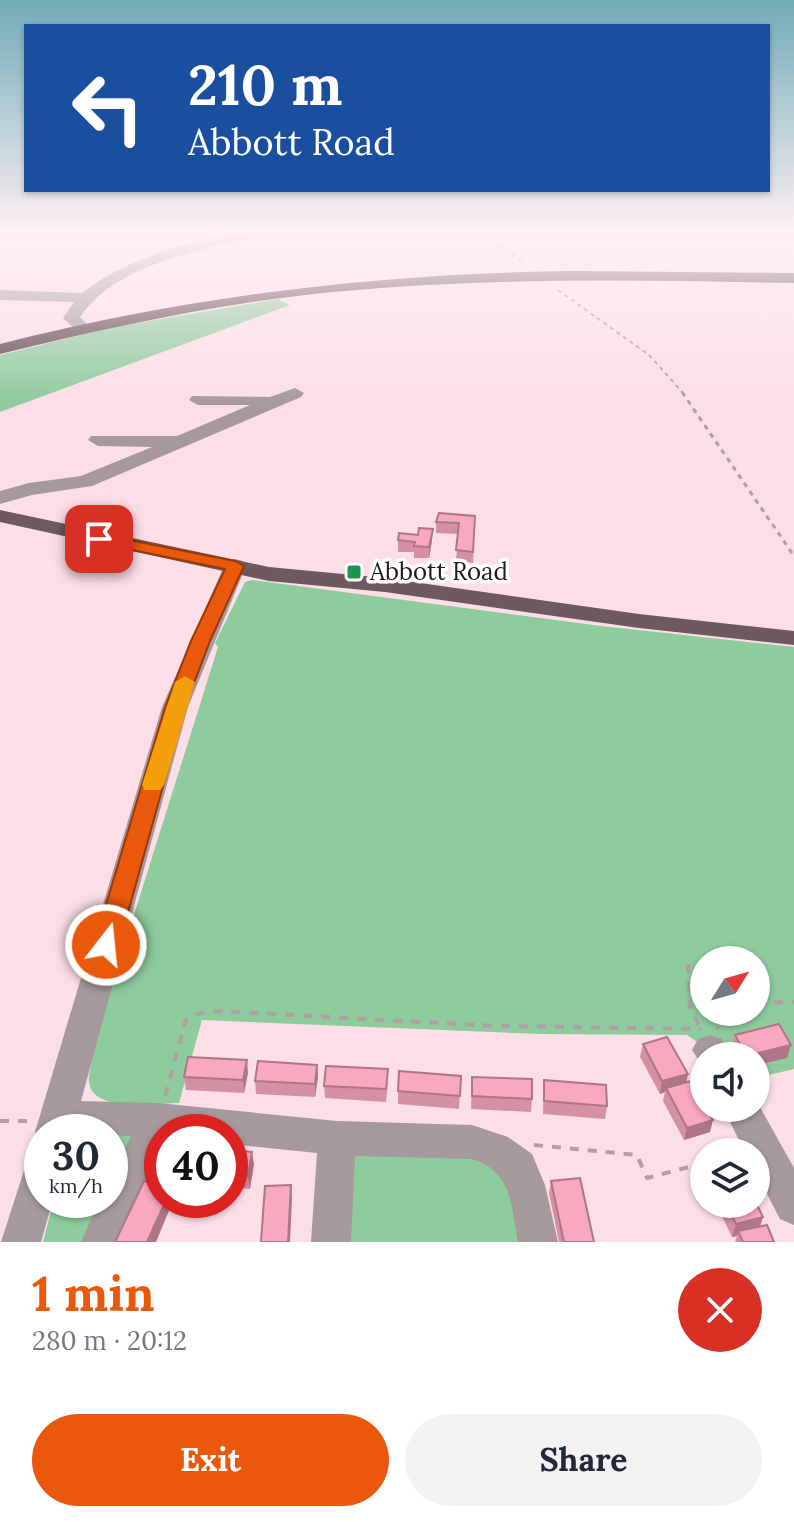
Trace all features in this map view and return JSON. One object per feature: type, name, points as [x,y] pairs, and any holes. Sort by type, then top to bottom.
[{"type":"highway","points":[[0,349],[83,328],[252,297],[334,289]]},
{"type":"main road","points":[[0,516],[269,574],[385,585],[639,621],[794,638]]},
{"type":"street","points":[[83,328],[71,318],[77,305],[100,289]]},
{"type":"street","points":[[0,295],[86,298]]},
{"type":"street","points":[[0,498],[29,489],[85,482],[288,396],[198,400]]},
{"type":"street","points":[[221,401],[228,406],[233,419]]},
{"type":"street","points":[[98,440],[183,441]]},
{"type":"street","points":[[124,440],[135,455],[133,462]]},
{"type":"street","points":[[59,1114],[175,707],[235,566]]},
{"type":"street","points":[[749,1122],[794,1206]]},
{"type":"street","points":[[248,1129],[337,1138],[472,1142],[495,1149],[518,1167],[526,1185],[538,1242]]},
{"type":"street","points":[[331,1242],[337,1138]]},
{"type":"street","points":[[101,1242],[144,1150]]},
{"type":"street","points":[[21,1242],[28,1218]]},
{"type":"path","points":[[558,289],[649,355],[694,405],[794,556]]},
{"type":"path","points":[[688,964],[690,1007],[707,1042]]},
{"type":"path","points":[[770,1003],[794,1002]]},
{"type":"path","points":[[160,1114],[186,1020],[200,1013],[219,1011],[608,1029],[658,1025],[700,1042]]},
{"type":"path","points":[[508,1157],[522,1144],[637,1155],[647,1178],[690,1167]]},
{"type":"green space","points":[[278,299],[290,305],[0,412],[0,355],[113,327]]},
{"type":"green space","points":[[252,580],[601,626],[794,647],[794,1069],[770,1075],[770,1042],[697,1042],[687,1035],[541,1034],[202,1020],[179,1103],[141,1105],[101,1098],[93,1092],[89,1077],[101,1020],[218,647],[215,643],[245,582]]},
{"type":"green space","points":[[144,1130],[128,1163],[128,1131]]},
{"type":"green space","points":[[356,1152],[495,1158],[528,1242],[342,1242],[345,1172]]},
{"type":"green space","points":[[49,1218],[102,1218],[90,1242],[43,1242]]},
{"type":"building","points":[[439,513],[475,516],[473,552],[456,550],[459,523],[436,522]]},
{"type":"building","points":[[419,528],[433,529],[429,547],[398,540],[399,533],[418,535]]},
{"type":"building","points":[[779,1024],[791,1045],[770,1050],[770,1042],[739,1042],[735,1035]]},
{"type":"building","points":[[667,1037],[688,1074],[662,1081],[643,1044]]},
{"type":"building","points":[[188,1057],[247,1060],[243,1080],[184,1077]]},
{"type":"building","points":[[258,1061],[317,1065],[315,1084],[255,1081]]},
{"type":"building","points":[[326,1066],[388,1069],[386,1089],[324,1086]]},
{"type":"building","points":[[399,1071],[461,1076],[460,1096],[398,1091]]},
{"type":"building","points":[[472,1077],[532,1079],[532,1099],[472,1096]]},
{"type":"building","points":[[544,1080],[606,1085],[607,1106],[544,1101]]},
{"type":"building","points":[[690,1081],[690,1122],[706,1122],[687,1128],[666,1088]]},
{"type":"building","points":[[248,1152],[252,1152],[248,1176]]},
{"type":"building","points":[[580,1178],[594,1242],[564,1242],[551,1181]]},
{"type":"building","points":[[144,1181],[144,1218],[158,1218],[147,1242],[115,1242]]},
{"type":"building","points":[[291,1185],[288,1242],[261,1242],[265,1186]]},
{"type":"building","points":[[733,1218],[759,1218],[736,1224]]},
{"type":"building","points":[[767,1225],[774,1242],[743,1242],[738,1231]]},
{"type":"slow traffic","points":[[153,785],[185,682]]},
{"type":"place","name":"Abbott Road","points":[[354,572]]},
{"type":"route","points":[[99,539],[235,566],[175,707],[106,945]]}]
